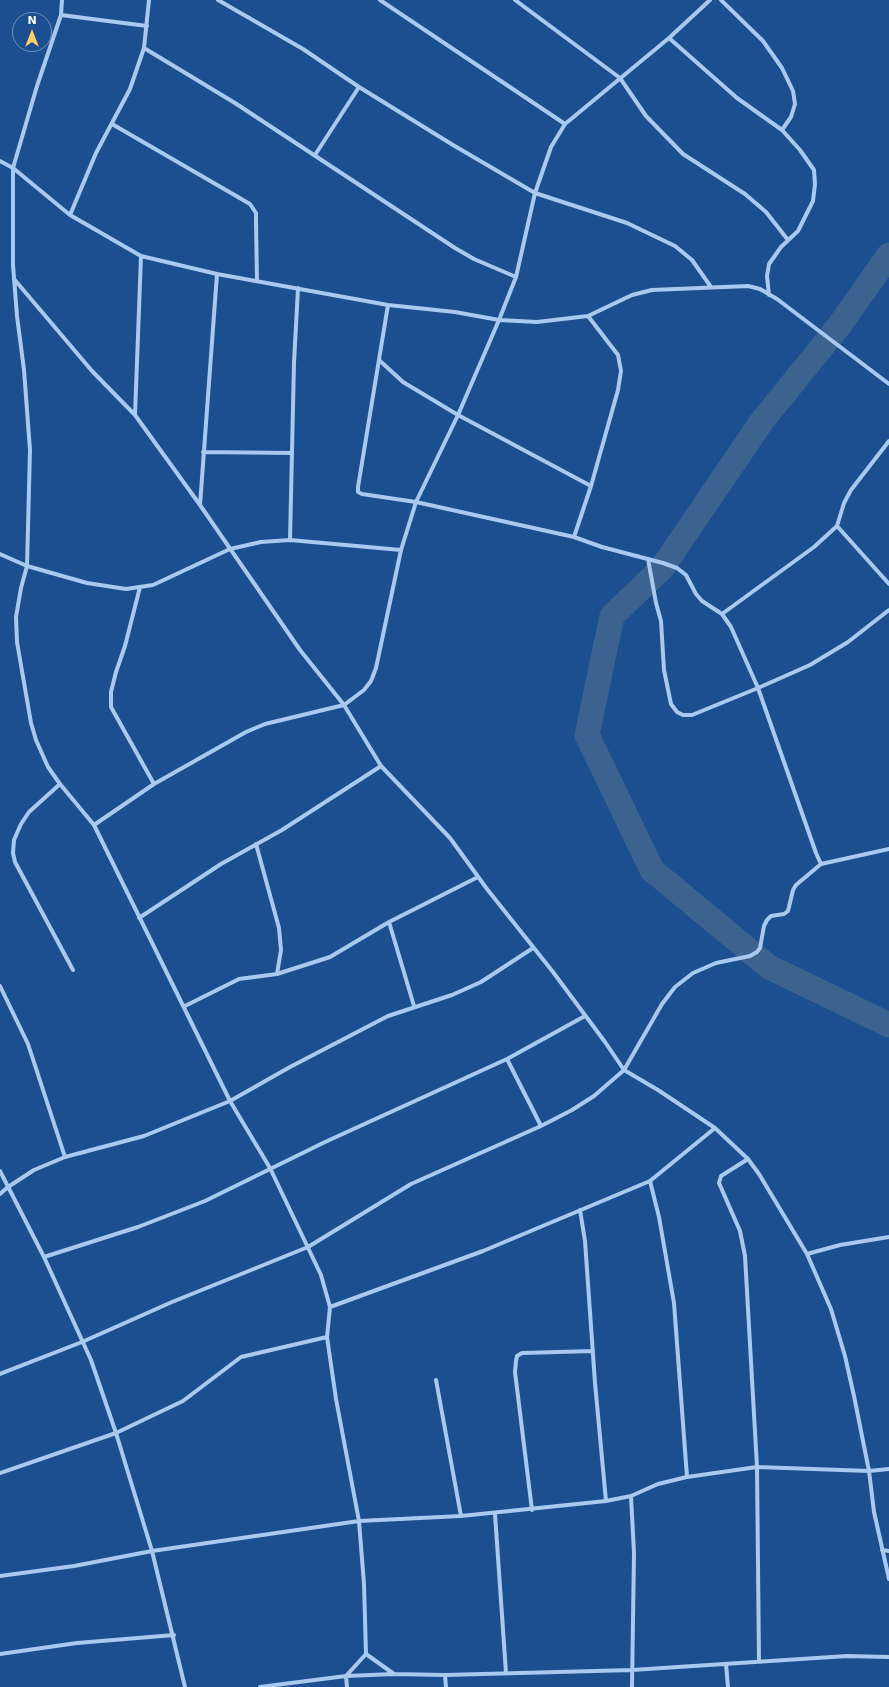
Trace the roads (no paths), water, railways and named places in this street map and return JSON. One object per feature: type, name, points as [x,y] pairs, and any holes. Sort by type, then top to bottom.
[{"type":"street","points":[[62,0],[61,15],[37,86],[13,168],[14,279],[24,370],[30,450],[27,566],[21,588],[16,617],[17,642],[31,723],[36,740],[48,767],[94,825],[139,918],[185,1006],[230,1101],[270,1168],[321,1275],[330,1307],[327,1337],[336,1399],[359,1521],[364,1584],[366,1654],[346,1676],[347,1687]]},
{"type":"street","points":[[70,215],[93,160],[130,89],[144,48],[149,0]]},
{"type":"street","points":[[218,0],[303,49],[359,87],[535,193],[627,223],[676,246],[692,260],[711,287]]},
{"type":"street","points":[[380,0],[564,124]]},
{"type":"street","points":[[515,0],[620,78],[646,116],[683,154],[745,194],[766,212],[788,240]]},
{"type":"street","points":[[94,825],[154,784],[246,732],[265,724],[344,704],[364,690],[371,681],[376,668],[401,550],[416,502],[458,415],[516,277],[535,193],[551,147],[564,124],[669,38],[710,0]]},
{"type":"street","points":[[721,0],[763,41],[782,68],[793,91],[795,104],[791,117],[782,130]]},
{"type":"street","points":[[61,15],[147,26]]},
{"type":"street","points":[[669,38],[737,98],[782,130],[800,150],[814,170],[815,184],[813,201],[798,231],[781,247],[769,264],[767,276],[769,294]]},
{"type":"street","points":[[144,48],[235,103],[455,248],[474,259],[516,277]]},
{"type":"street","points":[[316,156],[359,87]]},
{"type":"street","points":[[112,124],[250,204],[256,213],[257,281]]},
{"type":"street","points":[[0,161],[13,168],[70,215],[141,256],[217,274],[388,305],[455,312],[499,320],[537,322],[588,316],[632,294],[652,290],[748,286],[760,289],[769,294],[889,384]]},
{"type":"street","points":[[135,416],[141,256]]},
{"type":"street","points":[[200,505],[217,274]]},
{"type":"street","points":[[14,279],[92,372],[135,416],[200,505],[300,650],[344,704],[381,766],[450,838],[478,877],[586,1016],[624,1070],[658,1090],[715,1128],[748,1159],[807,1254],[831,1309],[845,1356],[869,1471],[874,1512],[889,1580]]},
{"type":"street","points":[[290,540],[294,362],[298,288]]},
{"type":"street","points":[[388,305],[358,492],[362,494],[416,502],[574,537],[602,547],[677,568],[686,575],[696,594],[702,601],[722,614],[731,627],[758,688],[821,864]]},
{"type":"street","points":[[574,537],[591,486],[618,390],[621,372],[618,355],[588,316]]},
{"type":"street","points":[[379,360],[403,382],[458,415],[591,486]]},
{"type":"street","points":[[722,614],[814,547],[837,526],[844,503],[851,490],[889,441]]},
{"type":"street","points":[[203,452],[292,454]]},
{"type":"street","points":[[837,526],[889,584]]},
{"type":"street","points":[[0,554],[27,566],[87,583],[126,589],[154,585],[230,549],[261,542],[290,540],[401,550]]},
{"type":"street","points":[[648,559],[661,621],[664,670],[671,704],[677,712],[683,715],[692,715],[810,665],[848,642],[889,610]]},
{"type":"street","points":[[140,587],[125,646],[111,692],[111,707],[154,784]]},
{"type":"street","points":[[139,918],[221,864],[282,830],[381,766]]},
{"type":"street","points":[[60,784],[29,812],[21,824],[14,840],[13,852],[15,862],[73,970]]},
{"type":"street","points":[[256,844],[279,928],[281,950],[277,974]]},
{"type":"street","points":[[0,1374],[82,1342],[172,1302],[308,1247],[411,1184],[541,1126],[572,1110],[594,1096],[624,1070],[662,1004],[675,987],[694,973],[716,963],[750,956],[757,952],[760,948],[764,926],[767,920],[771,916],[784,914],[788,911],[793,890],[796,885],[821,864],[889,849]]},
{"type":"street","points":[[185,1006],[239,979],[277,974],[330,957],[389,922],[478,877]]},
{"type":"street","points":[[389,922],[414,1006]]},
{"type":"street","points":[[0,1194],[34,1170],[65,1157],[144,1136],[230,1101],[290,1067],[388,1016],[452,994],[481,982],[533,948]]},
{"type":"street","points":[[0,986],[28,1044],[65,1157]]},
{"type":"street","points":[[44,1258],[138,1227],[205,1201],[270,1168],[507,1059],[586,1016]]},
{"type":"street","points":[[507,1059],[541,1126]]},
{"type":"street","points":[[330,1307],[483,1251],[650,1181],[715,1128]]},
{"type":"street","points":[[748,1159],[721,1176],[719,1183],[740,1231],[745,1256],[757,1467],[759,1661]]},
{"type":"street","points":[[0,1171],[44,1258],[91,1360],[116,1433],[152,1551],[174,1635],[185,1687]]},
{"type":"street","points":[[650,1181],[659,1217],[674,1303],[687,1477]]},
{"type":"street","points":[[580,1210],[586,1241],[593,1351],[606,1501]]},
{"type":"street","points":[[807,1254],[840,1245],[889,1237]]},
{"type":"street","points":[[0,1473],[116,1433],[183,1401],[207,1384],[232,1362],[241,1357],[327,1337]]},
{"type":"street","points":[[532,1510],[515,1372],[517,1356],[522,1353],[593,1351]]},
{"type":"street","points":[[436,1380],[461,1516]]},
{"type":"street","points":[[0,1576],[74,1566],[152,1551],[359,1521],[495,1514],[606,1501],[631,1496],[658,1484],[687,1477],[757,1467],[869,1471],[889,1469]]},
{"type":"street","points":[[631,1496],[634,1553],[632,1687]]},
{"type":"street","points":[[495,1514],[506,1673]]},
{"type":"street","points":[[882,1550],[889,1551]]},
{"type":"street","points":[[0,1654],[77,1643],[174,1635]]},
{"type":"street","points":[[366,1654],[394,1674]]},
{"type":"street","points":[[260,1687],[346,1676],[632,1670],[847,1656],[889,1657]]},
{"type":"street","points":[[726,1664],[728,1687]]},
{"type":"street","points":[[445,1675],[446,1687]]},
{"type":"waterway","points":[[889,255],[839,326],[762,421],[662,568],[612,616],[587,735],[652,870],[769,967],[889,1025]]}]
